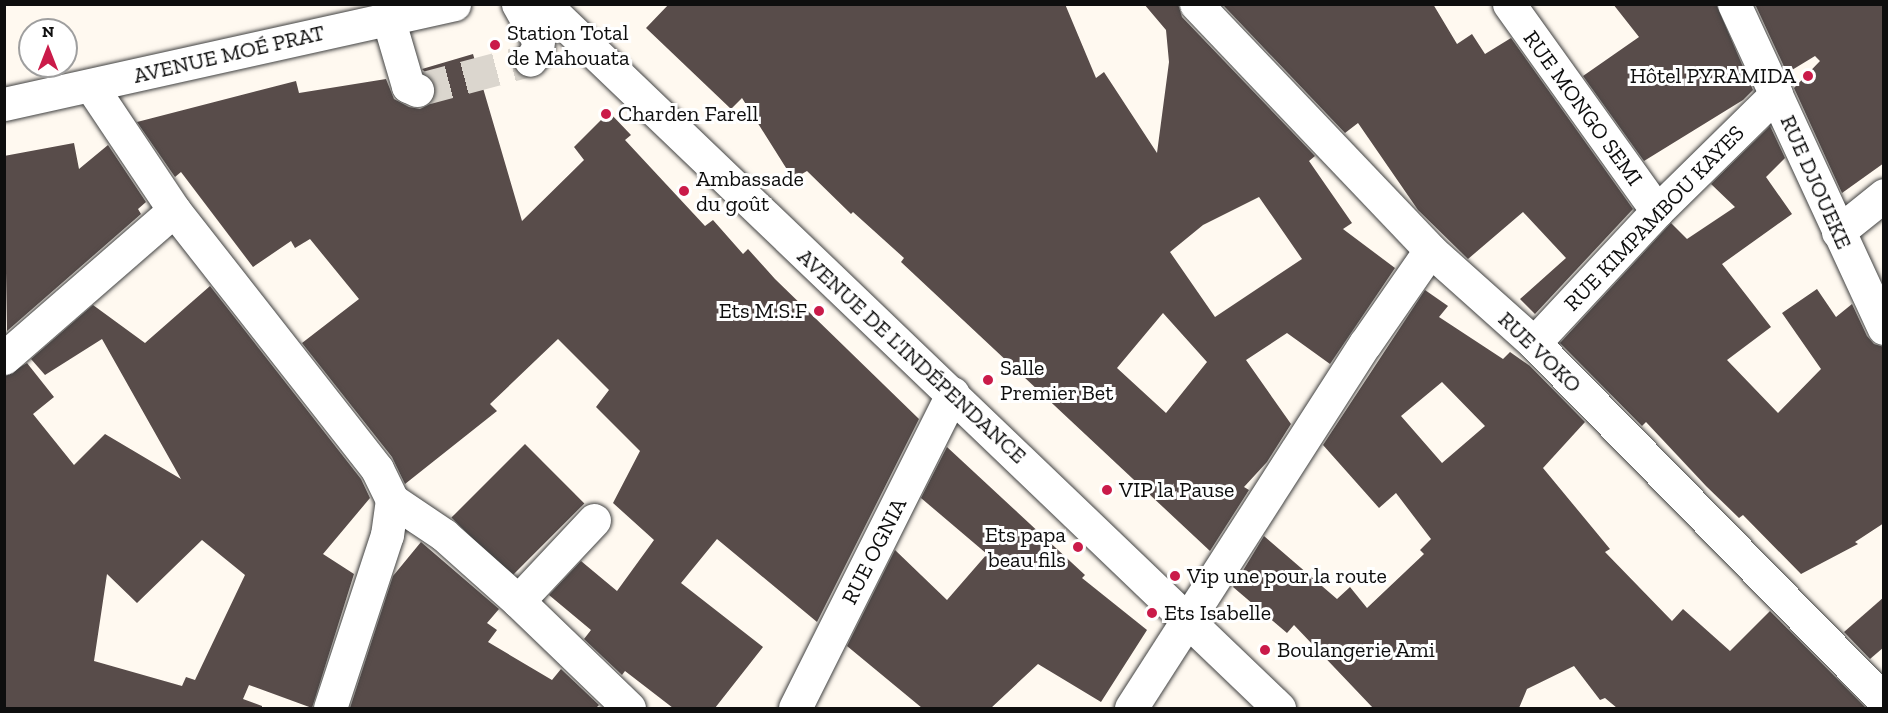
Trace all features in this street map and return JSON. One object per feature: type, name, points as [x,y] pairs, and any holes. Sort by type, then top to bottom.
[{"type":"street","name":"AVENUE MOÉ PRAT","points":[[4,104],[454,4]]},
{"type":"street","points":[[518,4],[538,40],[537,51],[530,60]]},
{"type":"street","name":"AVENUE DE L'INDÉPENDANCE","points":[[544,4],[777,230],[953,393],[1279,708]]},
{"type":"street","name":"RUE VOKO","points":[[1196,4],[1430,250],[1534,344],[1884,700]]},
{"type":"street","name":"RUE MONGO SEMI","points":[[1509,4],[1658,211]]},
{"type":"street","name":"RUE DJOUEKE","points":[[1734,4],[1884,328]]},
{"type":"street","points":[[388,18],[408,86],[417,90]]},
{"type":"street","points":[[91,86],[174,210],[377,469],[392,500],[444,535],[629,708]]},
{"type":"street","name":"RUE KIMPAMBOU KAYES","points":[[1534,344],[1658,211],[1776,94]]},
{"type":"street","points":[[1838,232],[1884,195]]},
{"type":"street","points":[[4,358],[174,210]]},
{"type":"street","points":[[1131,708],[1365,344],[1430,250]]},
{"type":"street","name":"RUE OGNIA","points":[[795,708],[953,393]]},
{"type":"street","points":[[330,708],[387,535],[392,500]]},
{"type":"street","points":[[518,602],[594,520]]},
{"type":"building","points":[[669,4],[1065,4],[1096,78],[1104,72],[1157,153],[1169,62],[1166,30],[1144,4],[1178,4],[1182,17],[1315,156],[1309,161],[1352,223],[1343,229],[1395,268],[1330,364],[1287,333],[1246,360],[1291,424],[1267,462],[1244,487],[1249,490],[1210,551],[901,262],[904,258],[853,212],[851,214],[807,171],[793,179],[742,98],[731,109],[646,28]],"holes":[[[1259,197],[1302,259],[1215,317],[1170,252],[1203,225]],[[1163,313],[1207,362],[1166,413],[1117,368]]]},
{"type":"building","points":[[1227,4],[1433,4],[1457,44],[1472,34],[1485,54],[1511,38],[1633,209],[1535,314],[1520,299],[1566,258],[1523,212],[1468,259],[1418,210],[1358,123],[1345,133],[1224,6]]},
{"type":"building","points":[[1613,4],[1716,4],[1753,90],[1743,100],[1644,161],[1583,76],[1639,37]]},
{"type":"building","points":[[1755,4],[1884,4],[1884,163],[1842,193],[1794,88],[1820,61],[1815,56],[1787,73]]},
{"type":"building","points":[[473,54],[522,221],[584,160],[574,147],[609,112],[631,135],[625,140],[705,226],[713,220],[743,254],[748,249],[775,279],[919,419],[817,622],[717,539],[681,583],[763,647],[715,708],[673,708],[625,671],[622,675],[584,639],[591,630],[549,595],[581,561],[617,591],[654,540],[613,503],[640,451],[596,407],[609,390],[558,339],[490,404],[497,411],[405,484],[392,457],[302,343],[359,299],[310,239],[295,248],[291,241],[253,267],[181,172],[175,177],[137,122],[296,81],[299,93],[386,79],[394,99],[409,107],[420,109],[434,98],[436,89],[432,79],[422,69]]},
{"type":"building","points":[[1770,126],[1785,158],[1766,177],[1792,214],[1722,264],[1771,327],[1727,360],[1778,413],[1821,369],[1782,313],[1817,289],[1836,317],[1852,304],[1867,336],[1874,344],[1884,347],[1884,523],[1855,542],[1858,544],[1801,574],[1743,515],[1739,518],[1706,486],[1646,422],[1642,426],[1560,343],[1671,223],[1687,239],[1735,207],[1711,184]]},
{"type":"building","points":[[74,143],[79,169],[108,145],[146,202],[138,209],[141,214],[7,331],[4,156]]},
{"type":"building","points":[[210,286],[361,479],[370,498],[323,554],[354,574],[312,708],[249,685],[243,699],[262,706],[262,708],[4,708],[4,377],[27,363],[54,397],[33,414],[74,465],[105,434],[181,479],[102,339],[45,375],[31,359],[93,305],[145,343]],"holes":[[[202,540],[245,575],[195,680],[186,677],[182,686],[94,661],[107,574],[137,603]]]},
{"type":"building","points":[[1425,290],[1448,306],[1439,317],[1503,359],[1510,352],[1530,366],[1585,422],[1543,468],[1610,549],[1605,552],[1672,621],[1683,609],[1730,651],[1770,611],[1866,708],[1617,708],[1605,698],[1600,700],[1574,666],[1527,689],[1519,708],[1373,708],[1294,625],[1287,633],[1233,587],[1264,536],[1337,599],[1350,587],[1367,608],[1424,554],[1420,550],[1431,539],[1396,493],[1379,508],[1323,445]],"holes":[[[1442,382],[1485,426],[1442,463],[1401,416]]]},
{"type":"building","points":[[525,444],[584,503],[511,577],[451,518]]},
{"type":"building","points":[[947,447],[1085,575],[1082,578],[1147,630],[1101,702],[1038,664],[991,708],[922,708],[847,646],[895,550],[947,600],[987,554],[921,498]]},
{"type":"building","points":[[421,542],[499,609],[487,623],[497,630],[488,642],[552,680],[561,669],[599,705],[597,707],[599,708],[350,708],[393,576]]},
{"type":"building","points":[[1884,597],[1884,647],[1870,659],[1844,632]]},
{"type":"tunnel","points":[[417,90],[530,60]]},
{"type":"place","name":"Station Total de Mahouata","points":[[495,45]]},
{"type":"place","name":"Hôtel PYRAMIDA","points":[[1808,76]]},
{"type":"place","name":"Charden Farell","points":[[606,114]]},
{"type":"place","name":"Ambassade du goût","points":[[684,191]]},
{"type":"place","name":"Ets M.S.F","points":[[819,311]]},
{"type":"place","name":"Salle Premier Bet","points":[[988,380]]},
{"type":"place","name":"VIP la Pause","points":[[1107,490]]},
{"type":"place","name":"Ets papa beau fils","points":[[1078,547]]},
{"type":"place","name":"Vip une pour la route","points":[[1175,576]]},
{"type":"place","name":"Ets Isabelle","points":[[1152,613]]},
{"type":"place","name":"Boulangerie Ami","points":[[1265,650]]}]
